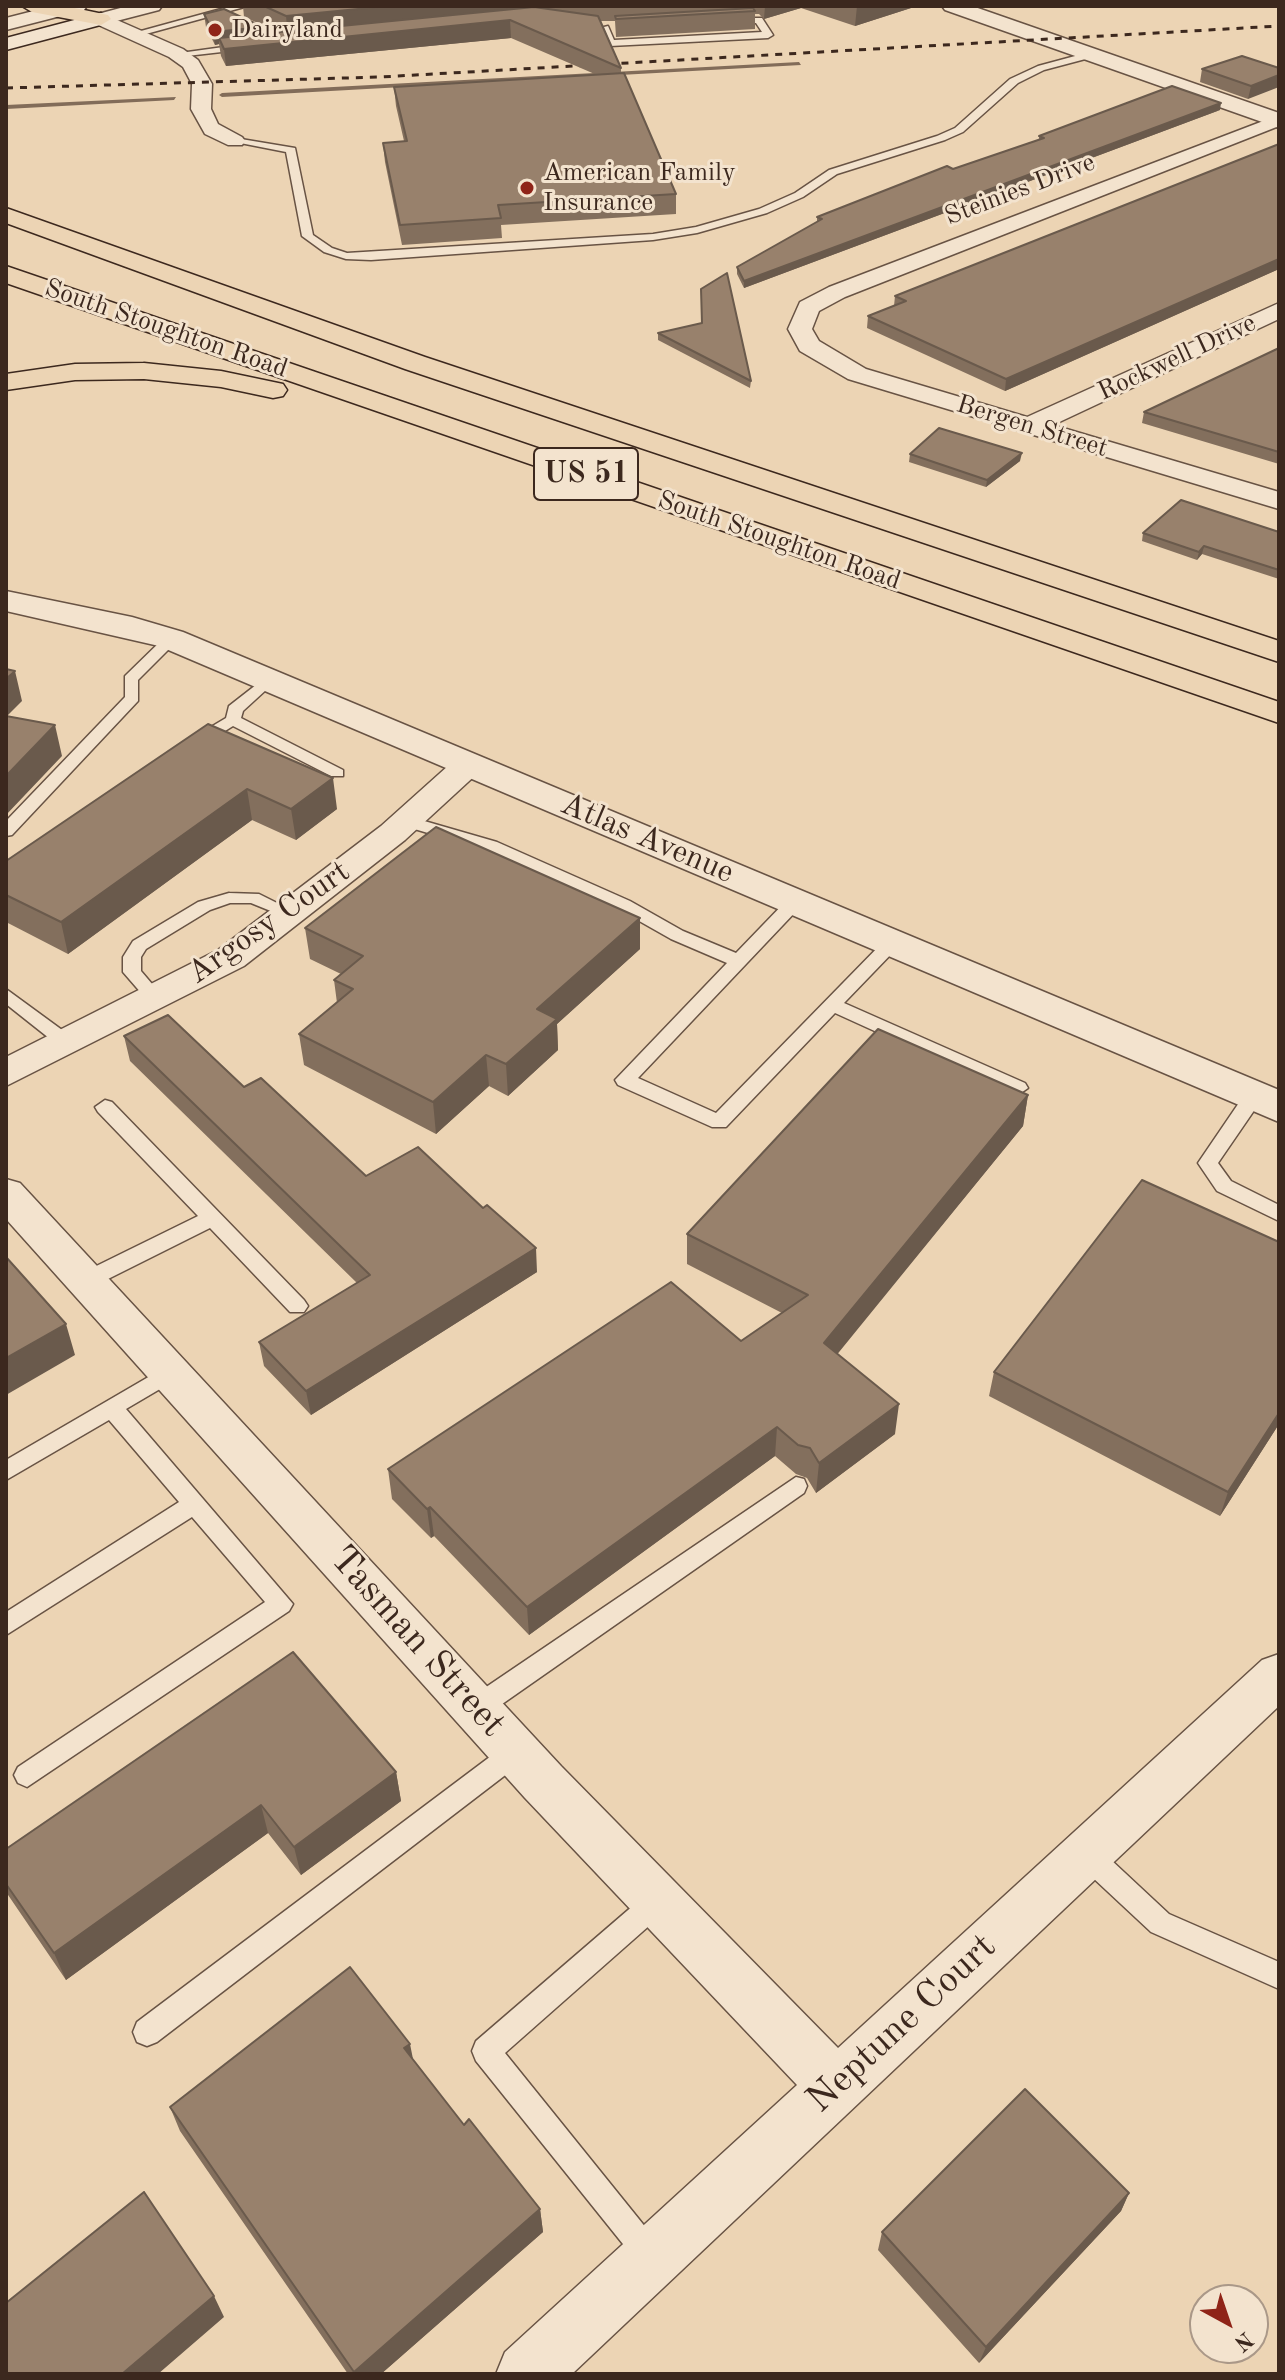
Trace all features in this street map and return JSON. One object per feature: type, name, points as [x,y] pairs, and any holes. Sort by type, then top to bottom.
[{"type":"main road","points":[[32,6],[94,13]]},
{"type":"main road","points":[[79,214],[678,451]]},
{"type":"main road","name":"South Stoughton Road","points":[[6,215],[415,363],[1279,652]]},
{"type":"main road","name":"South Stoughton Road","points":[[6,274],[1279,713]]},
{"type":"main road","points":[[6,382],[75,372],[144,371],[221,379],[329,402],[1167,675]]},
{"type":"street","points":[[6,44],[94,13],[152,6]]},
{"type":"street","points":[[952,6],[1277,120]]},
{"type":"street","points":[[6,24],[67,8]]},
{"type":"street","points":[[94,13],[178,54],[199,75],[201,109],[212,130],[235,141]]},
{"type":"street","name":"Steinies Drive","points":[[800,329],[808,307],[837,292],[1277,120]]},
{"type":"street","name":"Rockwell Drive","points":[[1031,425],[1279,310]]},
{"type":"street","name":"Bergen Street","points":[[800,329],[809,346],[857,374],[1279,501]]},
{"type":"street","name":"Atlas Avenue","points":[[6,601],[132,627],[171,639],[1267,1102]]},
{"type":"street","name":"Argosy Court","points":[[6,1073],[231,958],[407,821],[469,764]]},
{"type":"street","name":"Tasman Street","points":[[6,1193],[516,1752],[835,2085]]},
{"type":"street","name":"Neptune Court","points":[[527,2374],[1279,1675]]},
{"type":"lane","points":[[135,34],[243,6]]},
{"type":"lane","points":[[220,12],[243,22]]},
{"type":"lane","points":[[605,28],[610,43],[768,35],[759,20],[713,22]]},
{"type":"lane","points":[[591,26],[621,27]]},
{"type":"lane","points":[[178,54],[258,45]]},
{"type":"lane","points":[[235,141],[291,150],[308,236],[328,250],[346,256],[371,257],[625,240],[697,230],[763,211],[799,195],[833,172],[959,130],[1000,90],[1033,73],[1063,67],[1090,55]]},
{"type":"lane","points":[[6,831],[133,698],[130,679],[171,639]]},
{"type":"lane","points":[[179,752],[233,720],[235,709],[270,679]]},
{"type":"lane","points":[[233,720],[337,773]]},
{"type":"lane","points":[[407,821],[491,846],[624,905],[677,935],[738,961]]},
{"type":"lane","points":[[155,998],[132,972],[132,957],[139,945],[204,906],[229,898],[253,898],[288,913]]},
{"type":"lane","points":[[795,902],[625,1080],[719,1122],[892,943]]},
{"type":"lane","points":[[6,995],[66,1042]]},
{"type":"lane","points":[[832,1005],[1018,1088]]},
{"type":"lane","points":[[1267,1102],[1208,1163],[1224,1186],[1279,1214]]},
{"type":"lane","points":[[105,1107],[297,1306]]},
{"type":"lane","points":[[85,1281],[212,1218]]},
{"type":"lane","points":[[6,1471],[169,1373]]},
{"type":"lane","points":[[27,1775],[281,1604],[111,1407]]},
{"type":"lane","points":[[476,1708],[796,1486]]},
{"type":"lane","points":[[6,1625],[195,1504]]},
{"type":"lane","points":[[147,2032],[516,1752]]},
{"type":"lane","points":[[1085,1854],[1160,1923],[1279,1976]]},
{"type":"lane","points":[[651,2257],[486,2051],[658,1901]]},
{"type":"building","points":[[264,6],[389,6],[286,16]]},
{"type":"building","points":[[534,7],[598,16],[621,68],[510,20],[224,49],[219,38]]},
{"type":"building","points":[[753,8],[755,11],[616,19],[615,16]]},
{"type":"building","points":[[224,9],[263,27],[213,32],[204,14]]},
{"type":"building","points":[[1242,56],[1279,68],[1279,75],[1251,86],[1202,69]]},
{"type":"building","name":"American Family Insurance","points":[[624,73],[676,194],[498,205],[501,218],[400,225],[383,143],[407,141],[394,87]]},
{"type":"building","points":[[1172,86],[1221,103],[744,281],[737,267],[822,219],[817,217],[947,166],[953,169],[1044,138],[1039,136]]},
{"type":"building","points":[[1279,144],[1279,259],[1006,379],[868,316],[906,301],[895,296]]},
{"type":"building","points":[[727,273],[751,381],[658,333],[702,323],[701,289]]},
{"type":"building","points":[[1279,348],[1279,452],[1144,412]]},
{"type":"building","points":[[939,428],[1022,453],[987,480],[910,454]]},
{"type":"building","points":[[1181,500],[1279,532],[1279,570],[1204,546],[1199,552],[1143,533]]},
{"type":"building","points":[[6,669],[15,671],[6,679]]},
{"type":"building","points":[[6,716],[55,725],[6,776]]},
{"type":"building","points":[[208,724],[333,778],[291,809],[247,789],[61,922],[6,895],[6,861]]},
{"type":"building","points":[[436,827],[640,918],[537,1009],[557,1019],[506,1064],[486,1055],[433,1102],[299,1034],[353,989],[334,980],[363,956],[305,928]]},
{"type":"building","points":[[168,1015],[244,1087],[261,1078],[366,1176],[418,1147],[483,1208],[487,1205],[536,1248],[306,1391],[259,1342],[370,1275],[124,1036]]},
{"type":"building","points":[[878,1029],[1028,1095],[824,1343],[899,1404],[819,1463],[810,1448],[798,1445],[777,1427],[527,1607],[430,1507],[427,1509],[388,1469],[671,1282],[741,1341],[808,1295],[687,1234]]},
{"type":"building","points":[[1142,1180],[1279,1242],[1279,1413],[1228,1492],[994,1372]]},
{"type":"building","points":[[6,1257],[66,1324],[6,1358]]},
{"type":"building","points":[[293,1652],[396,1772],[294,1847],[261,1805],[54,1953],[6,1884],[6,1849]]},
{"type":"building","points":[[350,1967],[410,2044],[404,2048],[464,2125],[469,2119],[540,2209],[354,2372],[170,2107]]},
{"type":"building","points":[[1025,2089],[1129,2193],[986,2347],[882,2232]]},
{"type":"building","points":[[144,2192],[214,2296],[122,2374],[6,2374],[6,2303]]},
{"type":"waterway","points":[[222,95],[799,64]]},
{"type":"waterway","points":[[6,107],[174,98]]},
{"type":"railway","points":[[6,88],[380,77],[1279,26]]},
{"type":"place","name":"Dairyland","points":[[215,30]]},
{"type":"place","name":"American Family Insurance","points":[[527,188]]}]
